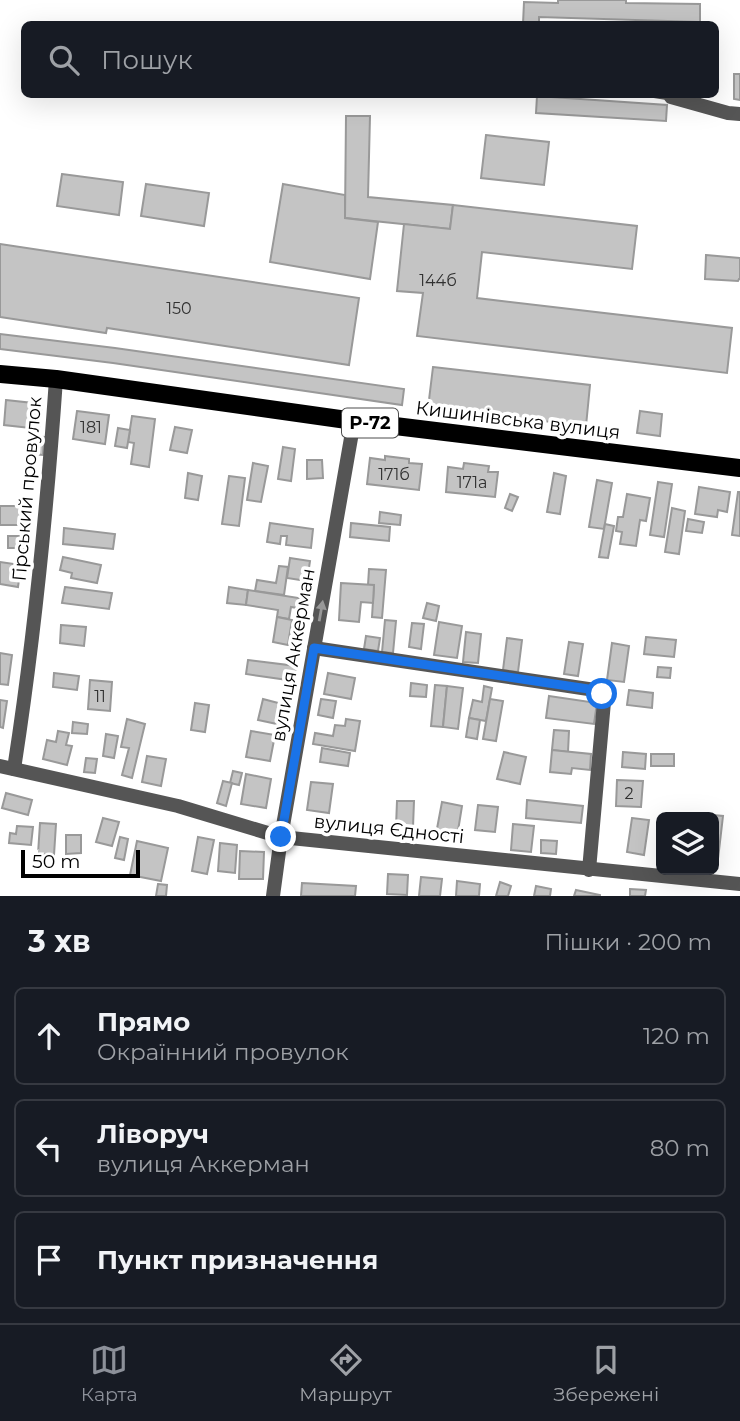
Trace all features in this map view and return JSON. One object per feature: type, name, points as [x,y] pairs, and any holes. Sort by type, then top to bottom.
[{"type":"main road","name":"Кишинівська вулиця","points":[[0,374],[740,468]]},
{"type":"street","points":[[675,98],[740,114]]},
{"type":"street","name":"Гірський провулок","points":[[7,768],[29,673],[56,379]]},
{"type":"street","name":"вулиця Аккерман","points":[[273,896],[354,421]]},
{"type":"street","points":[[314,648],[595,690],[602,694],[604,702],[589,870]]},
{"type":"street","name":"вулиця Єдності","points":[[7,768],[178,806],[281,837],[740,884]]},
{"type":"building","points":[[558,0],[626,0],[626,3],[700,4],[700,21],[539,17],[539,21],[523,21],[524,2],[558,3]]},
{"type":"building","points":[[734,74],[740,74],[740,100],[734,99]]},
{"type":"building","points":[[537,98],[667,105],[666,121],[536,113]]},
{"type":"building","points":[[346,116],[370,116],[368,197],[453,205],[450,229],[345,218]]},
{"type":"building","points":[[486,135],[549,142],[544,185],[481,178]]},
{"type":"building","points":[[62,174],[123,182],[119,215],[57,206]]},
{"type":"building","points":[[146,184],[209,193],[204,226],[141,216]]},
{"type":"building","points":[[283,184],[345,195],[345,218],[378,222],[370,279],[270,262]]},
{"type":"building","points":[[453,205],[637,226],[632,269],[482,252],[477,298],[732,328],[727,373],[417,336],[423,293],[397,291],[404,224],[450,229]]},
{"type":"building","points":[[0,244],[359,298],[349,365],[107,328],[106,333],[0,317]]},
{"type":"building","points":[[706,255],[740,258],[740,279],[705,279]]},
{"type":"building","points":[[0,334],[404,389],[402,405],[0,349]]},
{"type":"building","points":[[433,367],[590,385],[586,426],[428,408]]},
{"type":"building","points":[[6,400],[42,404],[39,429],[4,425]]},
{"type":"building","points":[[77,411],[109,415],[105,444],[73,439]]},
{"type":"building","points":[[640,411],[662,414],[660,436],[637,433]]},
{"type":"building","points":[[132,416],[155,419],[149,467],[131,464],[134,443],[128,442]]},
{"type":"building","points":[[175,427],[192,430],[187,453],[170,450]]},
{"type":"building","points":[[118,428],[130,430],[127,448],[115,446]]},
{"type":"building","points":[[31,436],[44,437],[43,455],[30,454]]},
{"type":"building","points":[[283,447],[295,449],[291,481],[278,479]]},
{"type":"building","points":[[385,456],[409,459],[409,463],[422,464],[419,490],[367,484],[370,458],[385,460]]},
{"type":"building","points":[[307,460],[322,460],[323,478],[307,479]]},
{"type":"building","points":[[253,463],[268,466],[261,502],[247,500]]},
{"type":"building","points":[[464,463],[489,466],[488,472],[498,472],[495,497],[446,492],[448,467],[463,469]]},
{"type":"building","points":[[188,473],[202,476],[198,500],[185,498]]},
{"type":"building","points":[[554,473],[566,476],[560,514],[547,512]]},
{"type":"building","points":[[229,476],[245,478],[239,526],[222,524]]},
{"type":"building","points":[[597,480],[612,483],[604,529],[589,527]]},
{"type":"building","points":[[658,482],[672,484],[664,537],[650,535]]},
{"type":"building","points":[[699,487],[730,492],[727,512],[718,510],[717,517],[695,514]]},
{"type":"building","points":[[740,492],[740,536],[732,535]]},
{"type":"building","points":[[510,494],[518,497],[512,511],[505,508]]},
{"type":"building","points":[[627,494],[650,498],[646,521],[640,520],[636,546],[620,544],[622,532],[616,531],[618,517],[623,517]]},
{"type":"building","points":[[0,506],[29,506],[29,525],[0,525]]},
{"type":"building","points":[[672,508],[685,511],[679,554],[665,552]]},
{"type":"building","points":[[380,512],[401,515],[400,525],[379,523]]},
{"type":"building","points":[[688,519],[704,522],[702,533],[686,531]]},
{"type":"building","points":[[270,523],[313,529],[311,548],[286,545],[287,536],[281,536],[280,544],[267,542]]},
{"type":"building","points":[[351,523],[390,527],[389,541],[350,537]]},
{"type":"building","points":[[605,524],[614,526],[608,558],[599,557]]},
{"type":"building","points":[[64,528],[115,534],[113,549],[63,544]]},
{"type":"building","points":[[8,536],[28,536],[28,548],[8,548]]},
{"type":"building","points":[[63,557],[101,565],[97,583],[71,578],[72,573],[60,570]]},
{"type":"building","points":[[290,558],[310,561],[307,581],[287,578]]},
{"type":"building","points":[[0,562],[21,565],[18,587],[0,584]]},
{"type":"building","points":[[279,566],[288,567],[284,595],[255,591],[257,580],[276,583]]},
{"type":"building","points":[[369,569],[386,570],[382,618],[372,617],[374,585],[368,585]]},
{"type":"building","points":[[341,583],[374,585],[373,603],[361,602],[359,622],[339,620]]},
{"type":"building","points":[[65,587],[112,593],[109,609],[62,603]]},
{"type":"building","points":[[229,587],[248,590],[246,605],[227,603]]},
{"type":"building","points":[[248,590],[305,599],[303,609],[291,607],[289,619],[277,617],[278,610],[246,605]]},
{"type":"building","points":[[427,603],[439,606],[436,621],[423,618]]},
{"type":"building","points":[[277,617],[292,620],[288,645],[273,642]]},
{"type":"building","points":[[385,620],[396,621],[393,653],[382,652]]},
{"type":"building","points":[[439,622],[462,626],[457,658],[434,655]]},
{"type":"building","points":[[412,623],[424,624],[421,649],[409,647]]},
{"type":"building","points":[[61,625],[86,627],[84,646],[60,643]]},
{"type":"building","points":[[466,632],[481,634],[478,663],[463,662]]},
{"type":"building","points":[[366,636],[380,638],[378,651],[364,649]]},
{"type":"building","points":[[646,637],[676,640],[674,657],[644,654]]},
{"type":"building","points":[[507,638],[522,640],[518,672],[503,670]]},
{"type":"building","points":[[569,642],[583,644],[578,676],[564,674]]},
{"type":"building","points":[[612,643],[629,646],[624,682],[607,680]]},
{"type":"building","points":[[0,653],[12,655],[8,685],[0,684]]},
{"type":"building","points":[[248,660],[296,666],[295,681],[246,674]]},
{"type":"building","points":[[658,667],[671,668],[670,678],[657,677]]},
{"type":"building","points":[[54,673],[79,676],[77,690],[53,687]]},
{"type":"building","points":[[328,673],[355,678],[351,699],[324,694]]},
{"type":"building","points":[[90,680],[112,682],[110,711],[88,709]]},
{"type":"building","points":[[411,683],[427,685],[426,697],[410,696]]},
{"type":"building","points":[[435,685],[447,686],[443,727],[431,726]]},
{"type":"building","points":[[447,686],[463,688],[458,729],[443,727]]},
{"type":"building","points":[[484,686],[492,688],[486,721],[469,718],[473,700],[482,702]]},
{"type":"building","points":[[629,690],[653,693],[652,708],[627,705]]},
{"type":"building","points":[[549,696],[597,703],[594,724],[546,718]]},
{"type":"building","points":[[263,699],[282,704],[277,724],[258,720]]},
{"type":"building","points":[[321,699],[336,701],[333,718],[318,715]]},
{"type":"building","points":[[490,699],[503,701],[496,741],[483,739]]},
{"type":"building","points":[[0,700],[7,701],[3,728],[0,727]]},
{"type":"building","points":[[195,703],[209,705],[205,732],[191,730]]},
{"type":"building","points":[[469,718],[480,720],[477,739],[466,737]]},
{"type":"building","points":[[127,719],[145,724],[132,778],[122,775],[129,748],[121,747]]},
{"type":"building","points":[[346,719],[360,721],[355,751],[313,744],[315,733],[333,736],[335,725],[345,726]]},
{"type":"building","points":[[73,722],[88,724],[87,734],[72,733]]},
{"type":"building","points":[[554,730],[569,731],[568,752],[552,750]]},
{"type":"building","points":[[58,731],[69,733],[66,745],[72,746],[67,765],[43,759],[47,740],[56,742]]},
{"type":"building","points":[[251,731],[275,735],[270,761],[246,757]]},
{"type":"building","points":[[106,734],[118,736],[114,758],[103,756]]},
{"type":"building","points":[[322,748],[350,753],[348,766],[320,762]]},
{"type":"building","points":[[552,750],[591,754],[590,770],[572,768],[571,774],[550,772]]},
{"type":"building","points":[[504,752],[526,757],[520,784],[497,779]]},
{"type":"building","points":[[623,752],[646,754],[645,769],[622,767]]},
{"type":"building","points":[[651,754],[674,754],[674,766],[651,766]]},
{"type":"building","points":[[147,756],[166,759],[161,786],[142,782]]},
{"type":"building","points":[[86,758],[97,759],[95,773],[84,772]]},
{"type":"building","points":[[233,771],[242,773],[239,785],[230,783]]},
{"type":"building","points":[[246,774],[271,779],[266,808],[241,804]]},
{"type":"building","points":[[617,780],[643,781],[641,807],[616,806]]},
{"type":"building","points":[[223,781],[232,783],[226,806],[217,803]]},
{"type":"building","points":[[311,782],[333,784],[329,813],[307,810]]},
{"type":"building","points":[[6,793],[32,800],[28,815],[2,808]]},
{"type":"building","points":[[527,800],[583,806],[581,823],[526,818]]},
{"type":"building","points":[[397,801],[414,801],[413,827],[396,827]]},
{"type":"building","points":[[442,802],[462,806],[457,837],[436,834]]},
{"type":"building","points":[[478,805],[498,807],[495,832],[475,830]]},
{"type":"building","points":[[719,816],[723,816],[719,850]]},
{"type":"building","points":[[103,818],[119,822],[112,846],[96,842]]},
{"type":"building","points":[[632,818],[649,820],[644,855],[627,852]]},
{"type":"building","points":[[40,823],[56,824],[54,855],[38,854]]},
{"type":"building","points":[[513,824],[534,826],[531,852],[511,850]]},
{"type":"building","points":[[17,826],[33,827],[31,845],[9,843],[10,833],[16,834]]},
{"type":"building","points":[[66,835],[81,835],[81,853],[66,854]]},
{"type":"building","points":[[120,837],[128,839],[124,860],[115,858]]},
{"type":"building","points":[[198,837],[214,840],[207,874],[192,871]]},
{"type":"building","points":[[541,840],[557,841],[556,854],[541,853]]},
{"type":"building","points":[[137,841],[168,848],[161,881],[130,875]]},
{"type":"building","points":[[220,843],[237,845],[235,873],[218,871]]},
{"type":"building","points":[[240,851],[264,852],[263,879],[239,879]]},
{"type":"building","points":[[388,874],[408,875],[407,895],[387,894]]},
{"type":"building","points":[[421,877],[442,879],[440,896],[419,896]]},
{"type":"building","points":[[457,881],[480,884],[479,896],[456,896]]},
{"type":"building","points":[[500,882],[511,886],[508,896],[496,896]]},
{"type":"building","points":[[302,883],[356,886],[355,896],[301,896]]},
{"type":"building","points":[[158,884],[167,885],[166,896],[156,896]]},
{"type":"building","points":[[536,886],[551,889],[550,896],[534,896]]},
{"type":"building","points":[[630,889],[646,890],[645,896],[630,896]]},
{"type":"building","points":[[576,890],[600,895],[600,896],[574,896]]},
{"type":"route","points":[[281,837],[314,648],[595,690],[602,694]]}]
